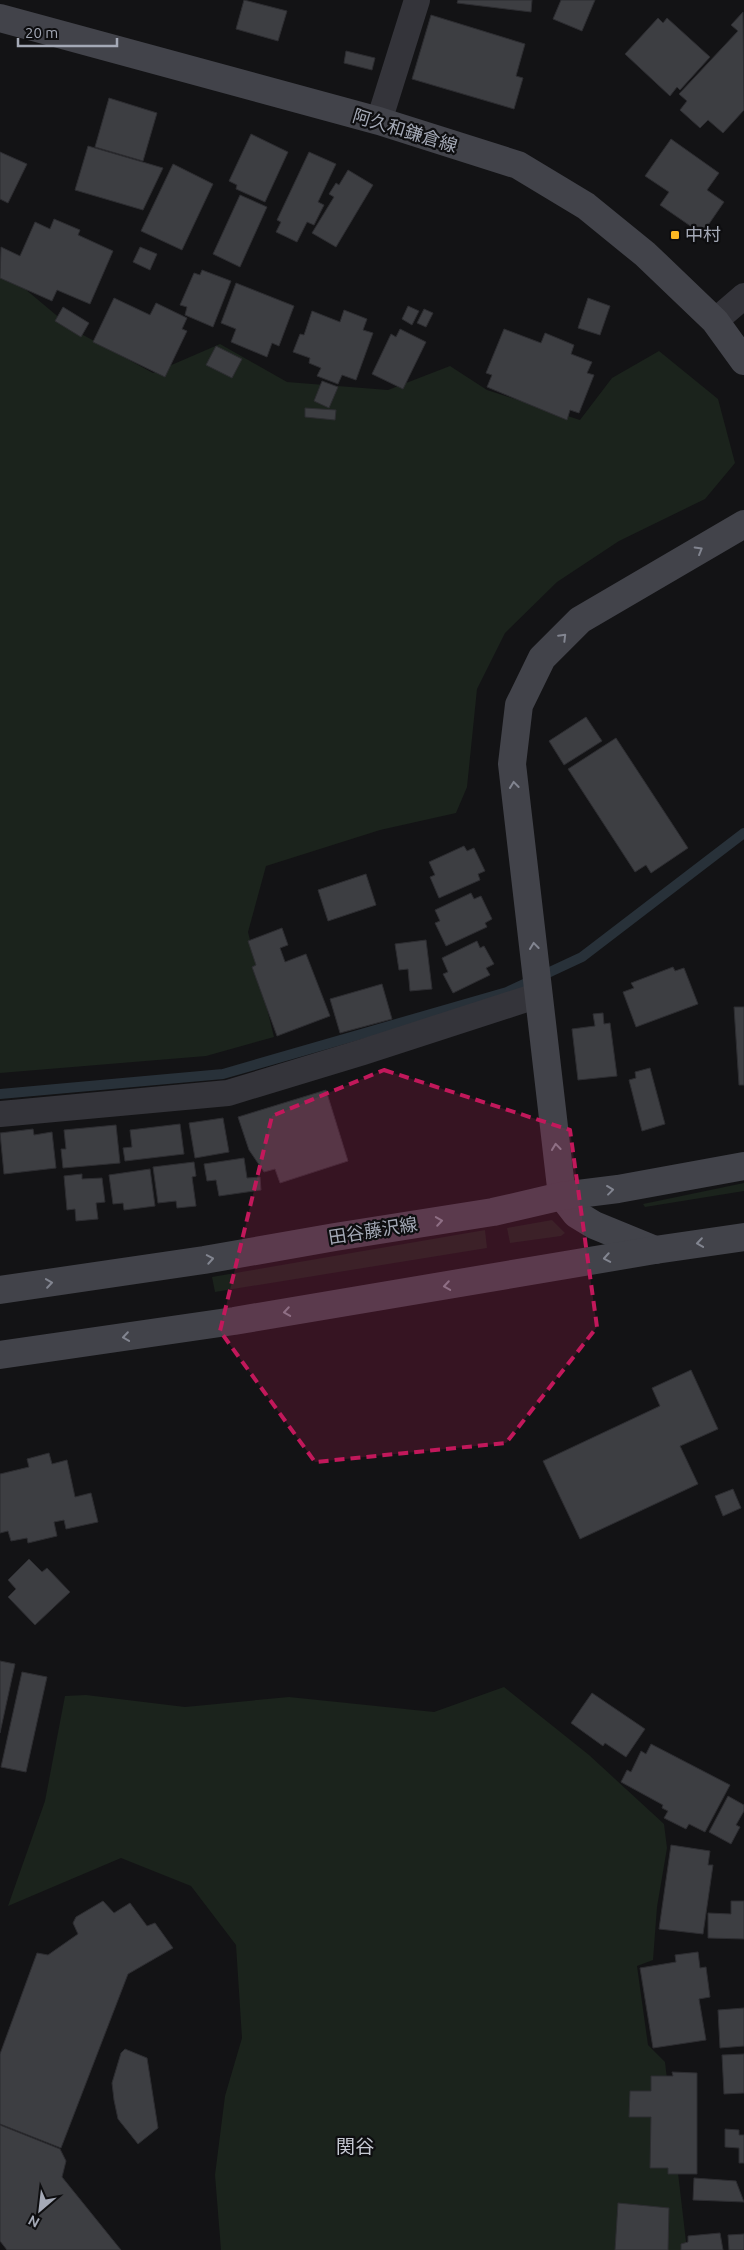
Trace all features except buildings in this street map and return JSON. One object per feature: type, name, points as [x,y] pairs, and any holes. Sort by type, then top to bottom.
[{"type":"main road","name":"阿久和鎌倉線","points":[[0,18],[379,122],[518,166],[586,206],[645,254],[715,321],[744,361]]},
{"type":"main road","points":[[655,1250],[594,1225],[576,1214],[562,1196],[512,764],[519,705],[542,658],[580,620],[744,524]]},
{"type":"main road","name":"田谷藤沢線","points":[[0,1290],[204,1260],[493,1212],[562,1196],[618,1189],[744,1166]]},
{"type":"main road","points":[[0,1355],[234,1321],[655,1250],[744,1237]]},
{"type":"street","points":[[379,122],[417,0]]},
{"type":"street","points":[[715,321],[744,296]]},
{"type":"street","points":[[0,1114],[228,1092],[363,1052],[539,995]]},
{"type":"highlighted area","points":[[384,1070],[570,1130],[597,1327],[506,1443],[315,1462],[220,1331],[272,1116]]},
{"type":"shaded area","points":[[0,268],[74,330],[153,373],[220,344],[287,382],[388,390],[450,366],[487,390],[580,420],[612,378],[659,351],[718,399],[735,463],[705,499],[619,541],[557,582],[505,633],[477,689],[467,787],[456,813],[380,830],[266,866],[248,932],[274,1037],[206,1056],[0,1073]]},
{"type":"shaded area","points":[[744,1183],[744,1191],[645,1207],[643,1204]]},
{"type":"shaded area","points":[[552,1220],[565,1233],[561,1236],[510,1243],[507,1228]]},
{"type":"shaded area","points":[[485,1230],[487,1248],[215,1292],[212,1277]]},
{"type":"shaded area","points":[[504,1687],[589,1755],[664,1824],[667,1848],[657,1907],[653,1960],[637,1966],[648,2045],[665,2062],[687,2250],[221,2250],[215,2175],[225,2096],[242,2038],[236,1945],[191,1886],[121,1858],[8,1906],[45,1801],[65,1696],[86,1695],[185,1707],[289,1697],[434,1712]]},
{"type":"waterway","points":[[0,1094],[223,1074],[507,992],[582,957],[744,833]]},
{"type":"place","name":"中村","points":[[675,235]]},
{"type":"district","name":"関谷","points":[[355,2146]]}]
